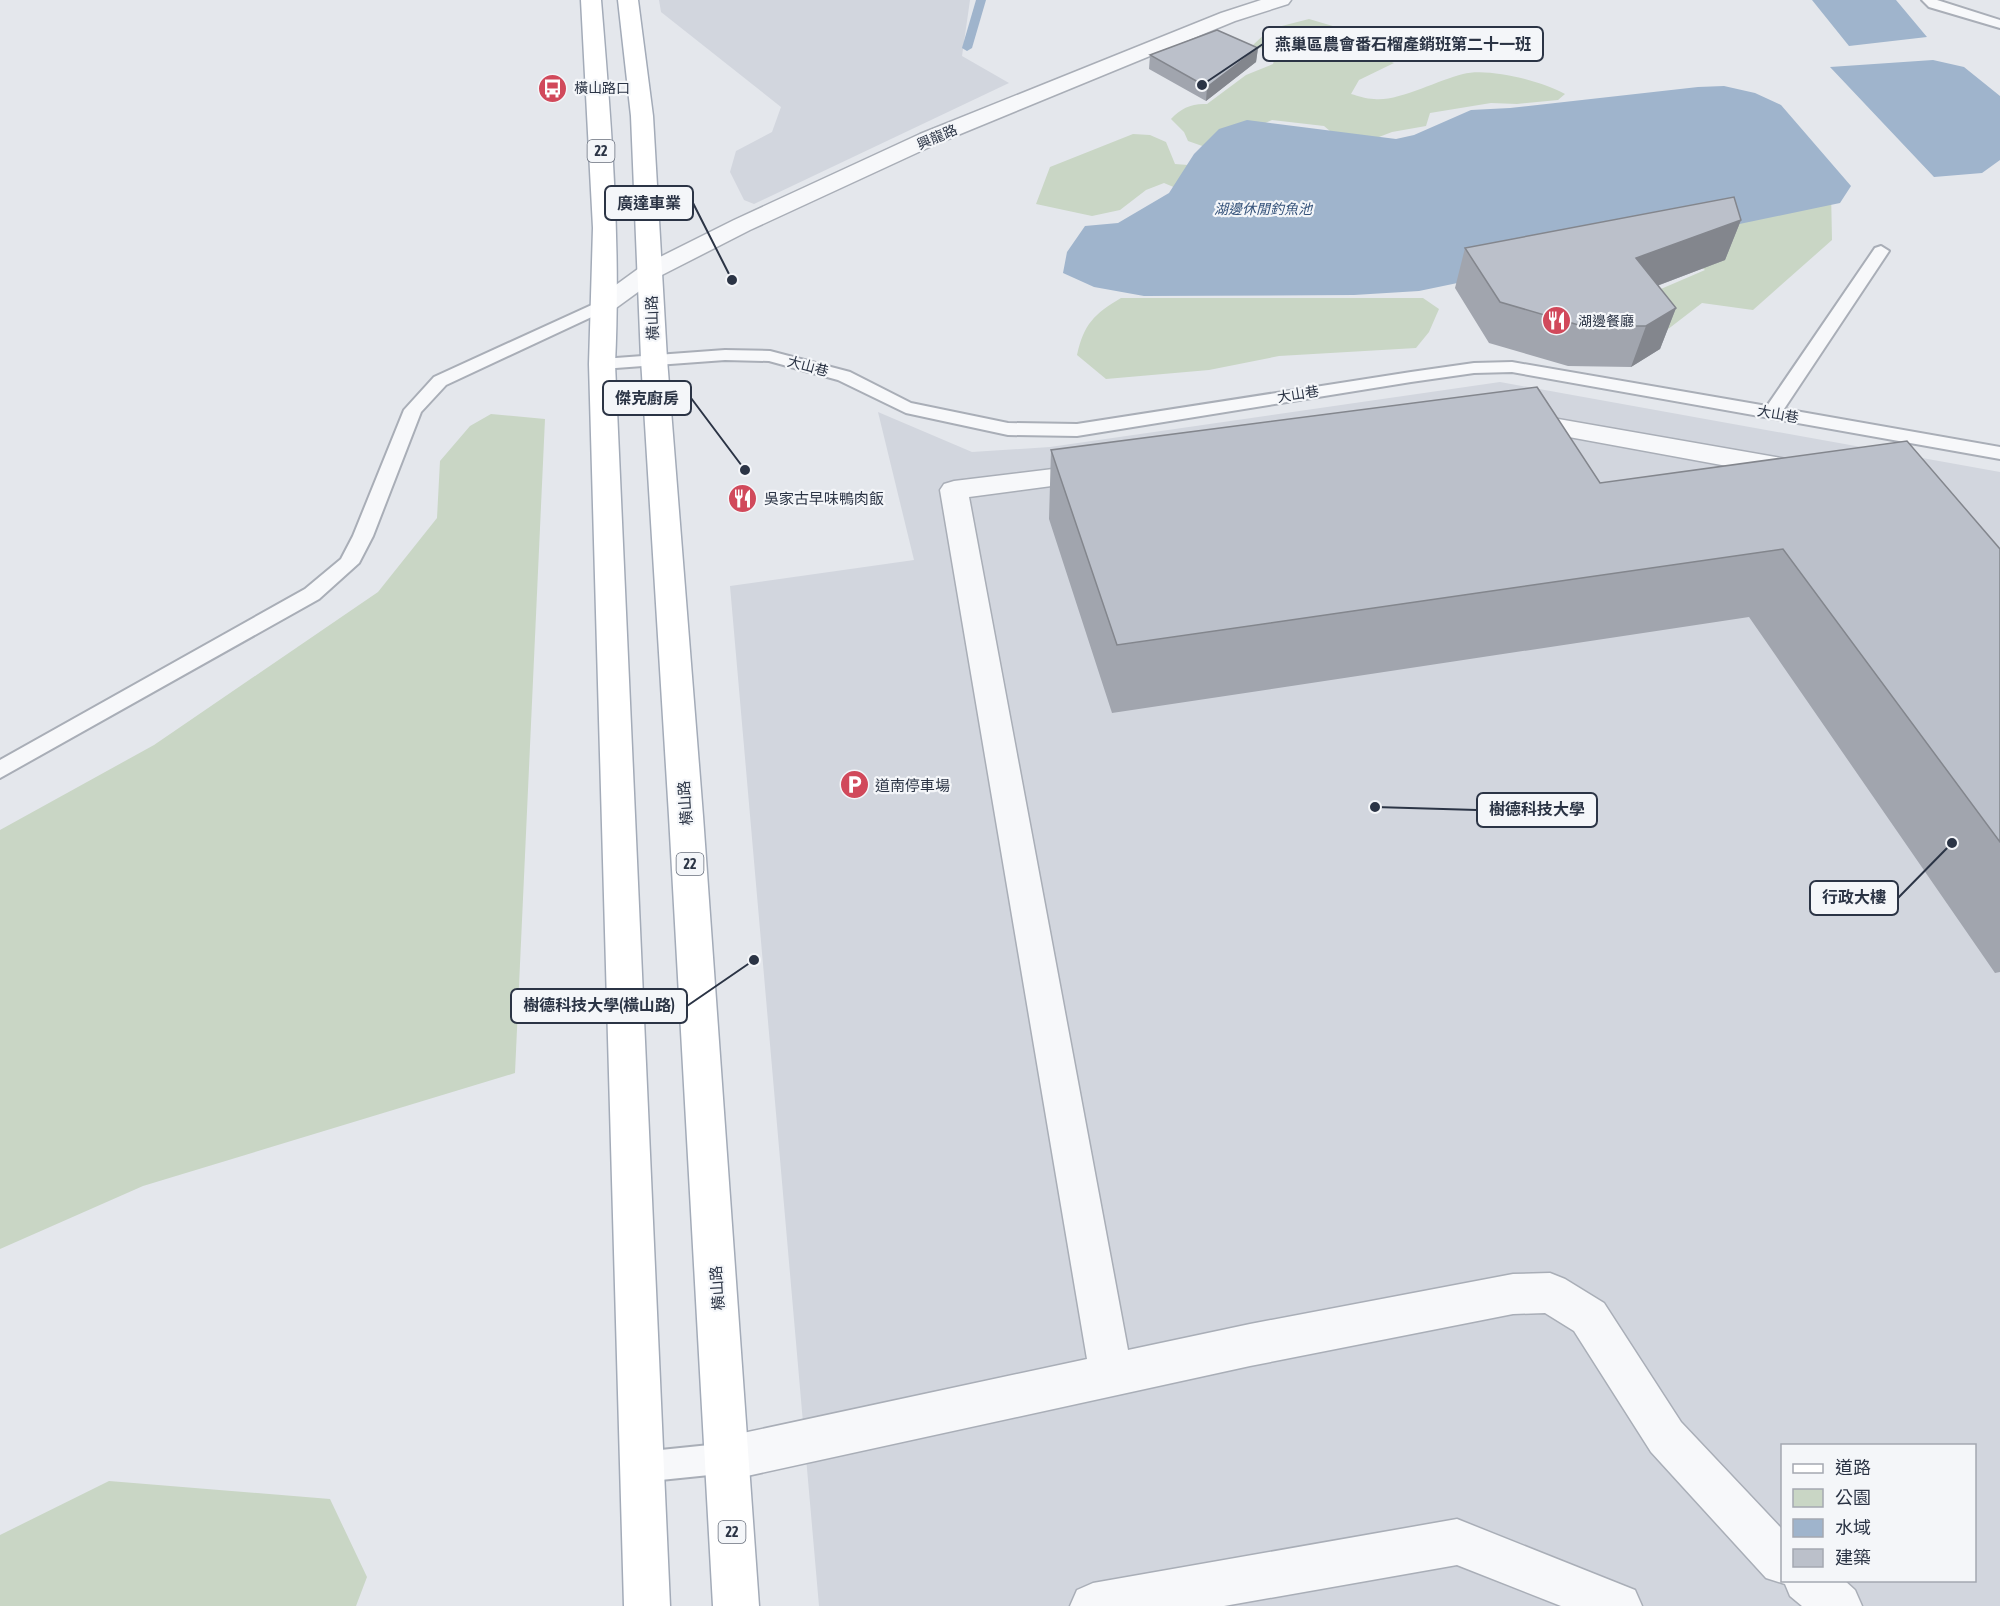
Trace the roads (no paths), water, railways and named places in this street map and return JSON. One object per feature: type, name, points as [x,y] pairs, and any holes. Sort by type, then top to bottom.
[{"type":"main road","name":"22","points":[[591,0],[600,115],[607,303],[602,364],[647,1606]]},
{"type":"main road","name":"橫山路","points":[[628,0],[642,116],[654,359],[729,1458],[736,1606]]},
{"type":"street","name":"興龍路","points":[[607,303],[651,271],[742,225],[928,139],[1228,17],[1281,0]]},
{"type":"street","points":[[1486,424],[1522,419],[1826,475]]},
{"type":"street","points":[[1111,1374],[954,490],[1120,470]]},
{"type":"street","points":[[729,1458],[1111,1374],[1513,1294],[1550,1293],[1589,1317],[1666,1437],[1781,1561]]},
{"type":"street","points":[[1093,1606],[1180,1598],[1457,1542],[1619,1606]]},
{"type":"street","points":[[1807,1582],[1839,1606]]},
{"type":"lane","points":[[1929,0],[1934,4],[2000,24]]},
{"type":"lane","points":[[1772,413],[1881,251]]},
{"type":"lane","points":[[0,770],[312,594],[349,563],[363,536],[413,410],[440,381],[607,303]]},
{"type":"lane","name":"大山巷","points":[[602,364],[725,355],[770,356],[844,376],[906,407],[1008,429],[1077,430],[1474,368],[1512,367],[2000,453]]},
{"type":"lane","points":[[641,1467],[729,1458]]},
{"type":"water","points":[[1812,0],[1896,0],[1927,37],[1849,46]]},
{"type":"water","points":[[1933,60],[1964,67],[2000,96],[2000,160],[1982,173],[1934,177],[1830,67]]},
{"type":"water","name":"湖邊休閒釣魚池","points":[[1724,86],[1755,93],[1781,105],[1851,186],[1840,203],[1419,291],[1354,295],[1144,296],[1094,287],[1063,273],[1067,252],[1085,226],[1118,223],[1169,193],[1194,154],[1219,129],[1247,120],[1396,139],[1414,135],[1471,110]]},
{"type":"waterway","points":[[967,48],[981,0]]},
{"type":"place","name":"燕巢區農會番石榴產銷班第二十一班","points":[[1202,85]]},
{"type":"place","name":"橫山路口","points":[[553,88]]},
{"type":"place","name":"廣達車業","points":[[732,280]]},
{"type":"place","name":"湖邊餐廳","points":[[1557,321]]},
{"type":"place","name":"傑克廚房","points":[[745,470]]},
{"type":"place","name":"吳家古早味鴨肉飯","points":[[743,498]]},
{"type":"place","name":"道南停車場","points":[[854,785]]},
{"type":"place","name":"樹德科技大學","points":[[1375,807]]},
{"type":"place","name":"行政大樓","points":[[1952,843]]},
{"type":"place","name":"樹德科技大學(橫山路)","points":[[754,960]]}]
